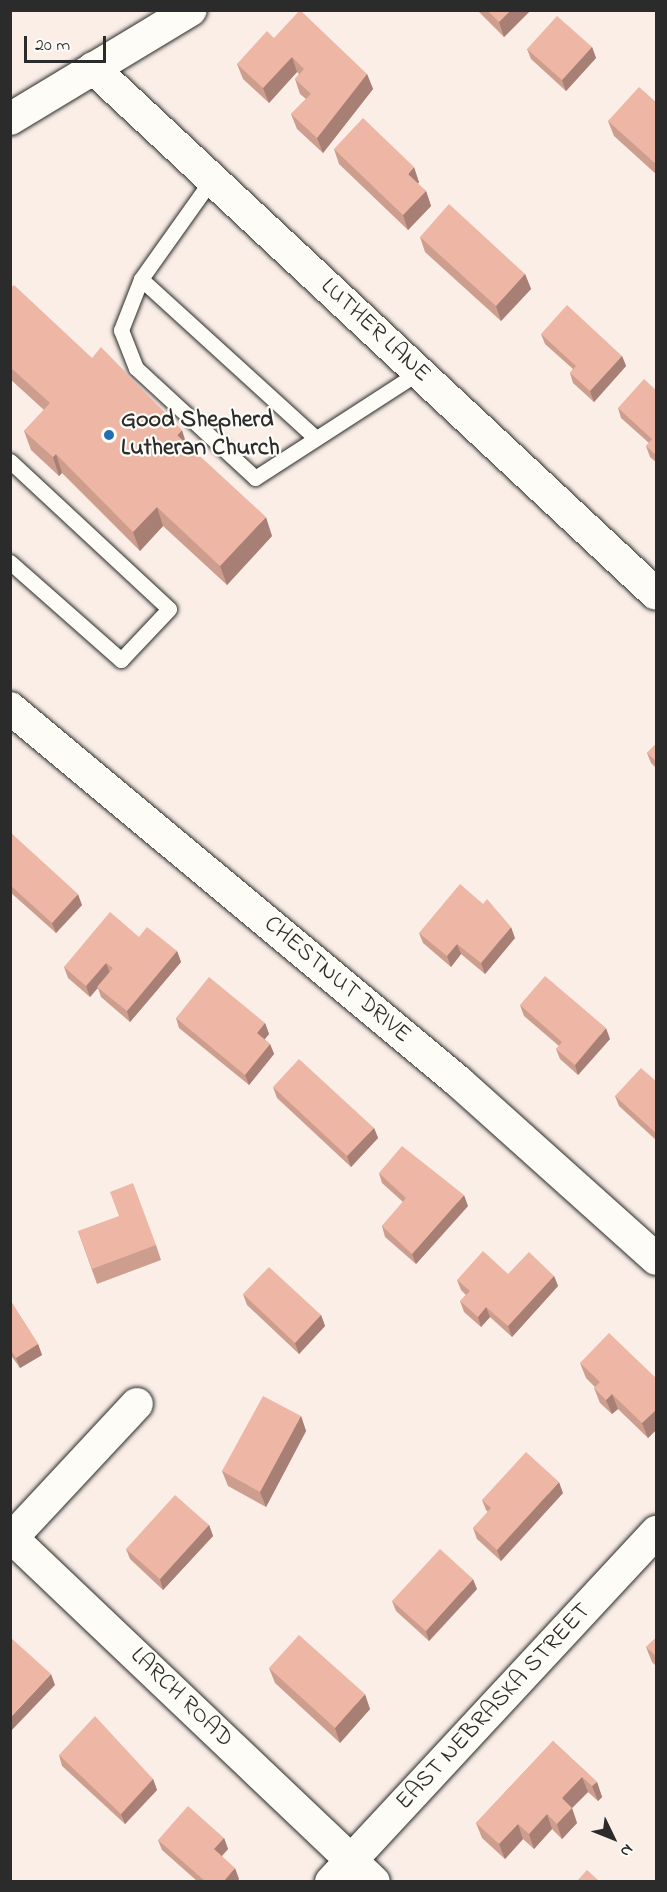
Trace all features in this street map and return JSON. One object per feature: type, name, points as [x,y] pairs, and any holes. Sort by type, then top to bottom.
[{"type":"street","points":[[10,120],[191,10]]},
{"type":"street","name":"LUTHER LANE","points":[[93,68],[657,594]]},
{"type":"street","name":"CHESTNUT DRIVE","points":[[10,708],[459,1082],[657,1259]]},
{"type":"street","points":[[11,1538],[137,1404]]},
{"type":"street","name":"EAST NEBRASKA STREET","points":[[341,1870],[657,1532]]},
{"type":"street","name":"LARCH ROAD","points":[[11,1538],[341,1870],[374,1881]]},
{"type":"lane","points":[[212,179],[141,279],[121,330],[136,368],[255,478],[419,372]]},
{"type":"lane","points":[[141,279],[316,438]]},
{"type":"lane","points":[[10,461],[170,609],[121,660],[10,562]]},
{"type":"building","points":[[300,10],[367,74],[317,138],[291,114],[311,94],[295,79],[304,69],[292,57],[263,88],[237,64],[267,31],[274,38]]},
{"type":"building","points":[[487,10],[511,10],[499,22]]},
{"type":"building","points":[[557,16],[592,47],[562,80],[527,49]]},
{"type":"building","points":[[639,87],[657,103],[657,165],[608,121]]},
{"type":"building","points":[[363,118],[414,167],[408,174],[426,191],[403,215],[334,149]]},
{"type":"building","points":[[449,204],[525,274],[496,306],[420,237]]},
{"type":"building","name":"Good Shepherd Lutheran Church","points":[[14,285],[92,358],[101,347],[182,430],[177,435],[266,517],[220,566],[157,507],[133,532],[56,454],[53,457],[24,431],[50,403],[10,367],[10,289]]},
{"type":"building","points":[[567,305],[622,356],[590,391],[570,373],[576,366],[541,334]]},
{"type":"building","points":[[644,379],[657,391],[657,456],[646,446],[652,439],[618,408]]},
{"type":"building","points":[[657,743],[657,762],[647,753]]},
{"type":"building","points":[[10,832],[78,894],[52,923],[10,885]]},
{"type":"building","points":[[460,884],[483,904],[487,899],[511,927],[481,963],[457,944],[447,956],[419,933]]},
{"type":"building","points":[[110,912],[139,937],[147,927],[177,951],[127,1011],[97,987],[113,968],[106,963],[86,986],[64,967]]},
{"type":"building","points":[[545,976],[606,1028],[575,1065],[556,1049],[562,1042],[520,1005]]},
{"type":"building","points":[[209,977],[265,1023],[257,1033],[270,1044],[245,1075],[176,1018]]},
{"type":"building","points":[[299,1059],[374,1128],[347,1156],[273,1087]]},
{"type":"building","points":[[641,1068],[657,1082],[657,1134],[615,1096]]},
{"type":"building","points":[[402,1146],[464,1195],[412,1254],[382,1226],[406,1198],[379,1173]]},
{"type":"building","points":[[133,1183],[156,1245],[92,1269],[78,1231],[119,1216],[110,1192]]},
{"type":"building","points":[[483,1251],[508,1274],[529,1252],[554,1276],[508,1326],[486,1307],[478,1317],[460,1301],[470,1291],[457,1280]]},
{"type":"building","points":[[269,1267],[321,1315],[295,1343],[243,1294]]},
{"type":"building","points":[[10,1300],[38,1344],[16,1358],[10,1349]]},
{"type":"building","points":[[609,1333],[657,1379],[657,1409],[642,1423],[612,1394],[606,1400],[594,1388],[600,1382],[580,1363]]},
{"type":"building","points":[[263,1396],[301,1416],[260,1492],[222,1471]]},
{"type":"building","points":[[526,1452],[559,1482],[497,1550],[473,1528],[491,1508],[482,1500]]},
{"type":"building","points":[[175,1495],[209,1525],[160,1579],[126,1549]]},
{"type":"building","points":[[440,1549],[473,1579],[426,1631],[392,1601]]},
{"type":"building","points":[[299,1635],[365,1694],[335,1728],[269,1668]]},
{"type":"building","points":[[10,1637],[51,1674],[10,1718]]},
{"type":"building","points":[[657,1637],[657,1657],[646,1647]]},
{"type":"building","points":[[95,1716],[153,1779],[121,1814],[59,1755]]},
{"type":"building","points":[[553,1741],[597,1782],[592,1786],[582,1777],[562,1798],[572,1808],[557,1824],[547,1814],[529,1834],[518,1824],[499,1844],[476,1823]]},
{"type":"building","points":[[188,1806],[224,1838],[214,1849],[235,1868],[224,1881],[205,1881],[158,1840]]},
{"type":"building","points":[[587,1870],[599,1881],[577,1881]]},
{"type":"place","name":"Good Shepherd Lutheran Church","points":[[109,435]]}]
